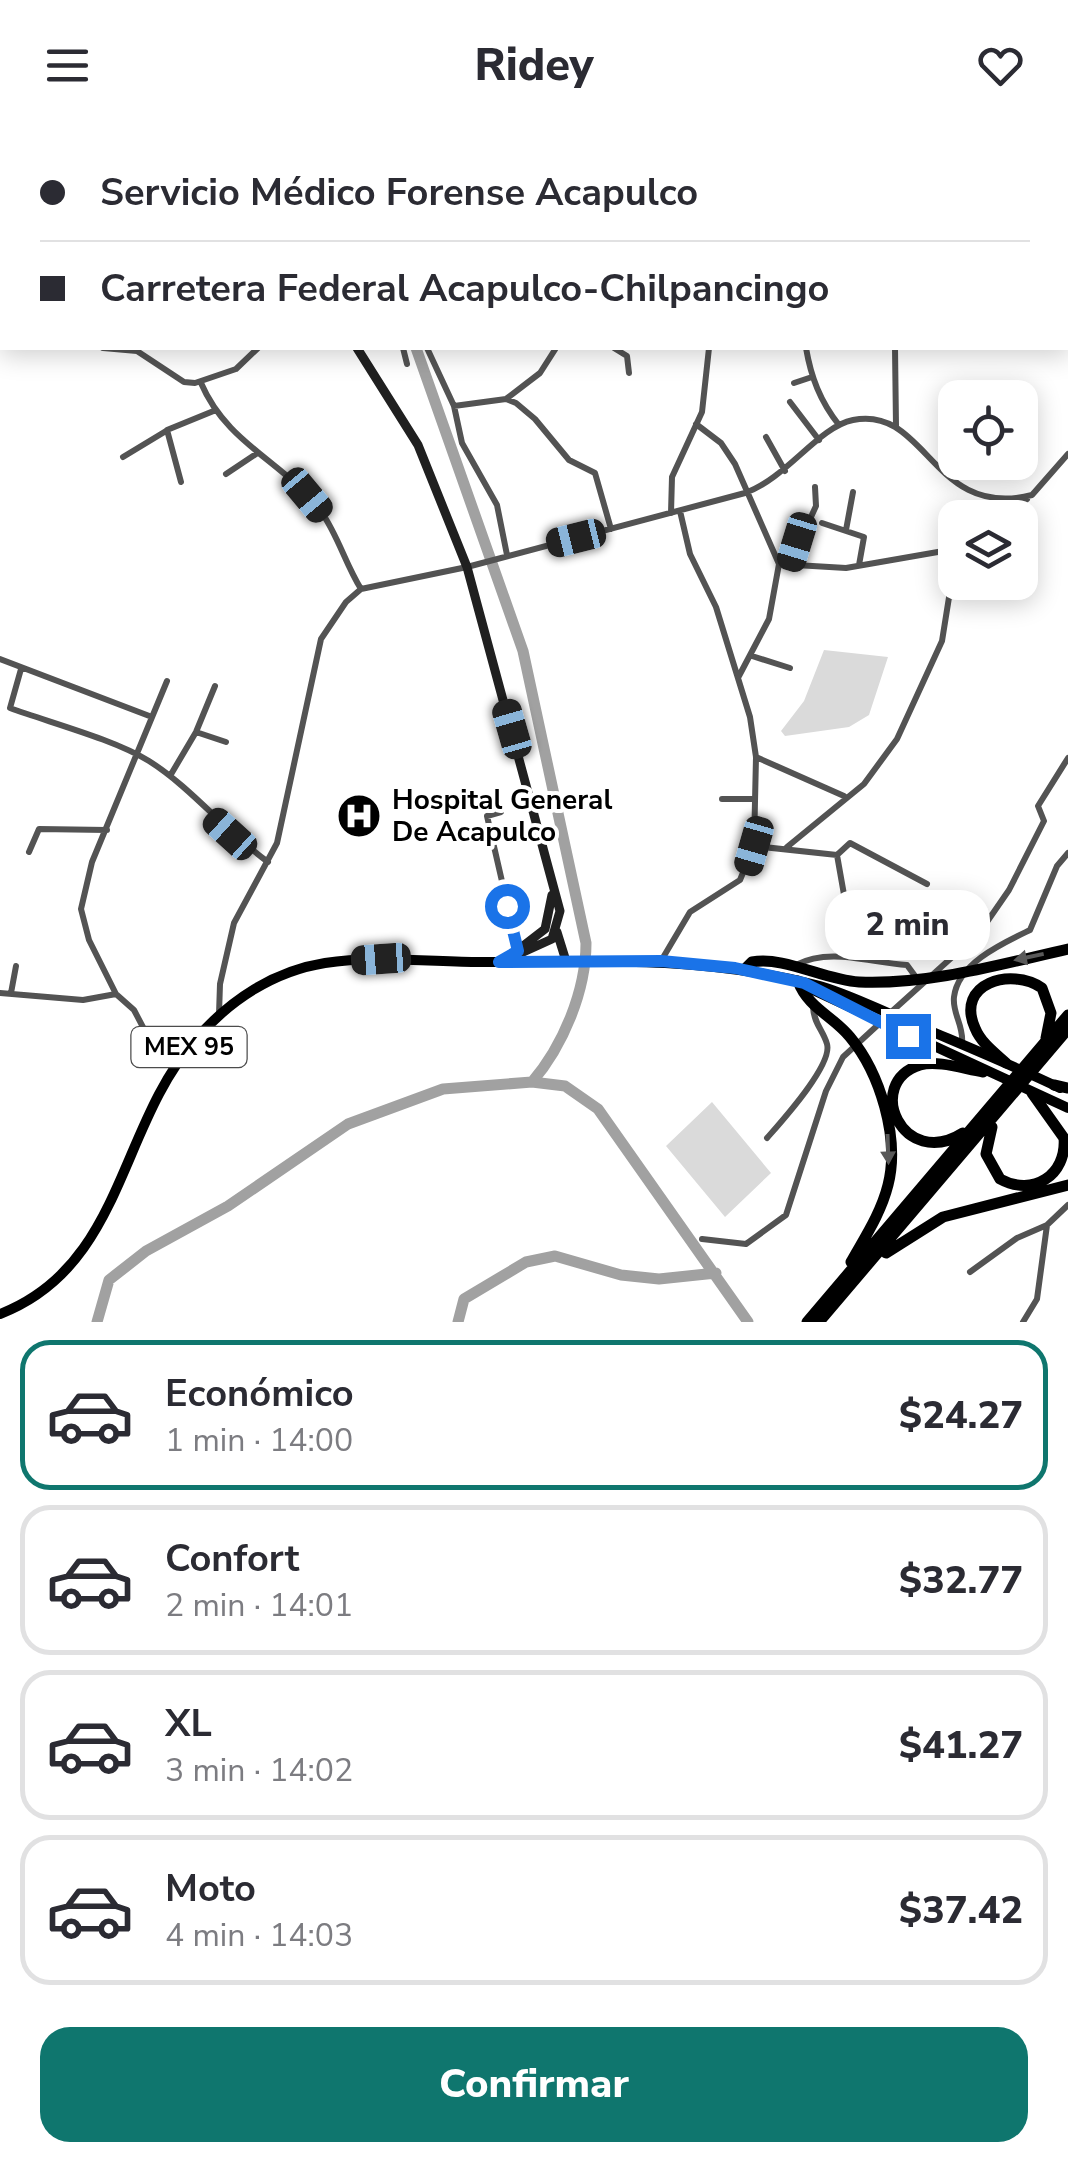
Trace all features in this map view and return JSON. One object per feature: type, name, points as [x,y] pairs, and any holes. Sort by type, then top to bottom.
[{"type":"highway","points":[[745,970],[756,960],[845,980],[905,980],[1068,949]]},
{"type":"highway","points":[[1006,1063],[983,1042],[972,1020],[976,994],[987,982],[1020,976],[1042,988],[1051,1013],[1043,1044]]},
{"type":"highway","points":[[801,982],[813,1006],[844,1030],[864,1056],[887,1115],[890,1180],[878,1215],[819,1317]]},
{"type":"highway","points":[[1031,1066],[1043,1044],[1068,1015]]},
{"type":"highway","points":[[807,1322],[819,1317],[856,1278],[1031,1066],[1068,1030]]},
{"type":"highway","points":[[983,1072],[920,1066],[908,1072],[893,1094],[896,1121],[915,1139],[942,1142],[999,1108]]},
{"type":"highway","points":[[1054,1085],[1068,1090]]},
{"type":"highway","points":[[999,1108],[986,1148],[992,1171],[1017,1186],[1045,1180],[1062,1160],[1064,1138],[1032,1093]]},
{"type":"highway","points":[[835,1290],[974,1125]]},
{"type":"highway","points":[[856,1278],[912,1232],[943,1217],[1068,1185]]},
{"type":"main road","points":[[358,350],[418,445],[473,565],[560,911],[557,932],[570,961]]},
{"type":"main road","points":[[499,962],[544,929],[552,910],[551,877]]},
{"type":"main road","points":[[499,962],[541,947],[557,932]]},
{"type":"main road","name":"MEX 95","points":[[0,1314],[50,1287],[86,1248],[175,1066],[219,1015],[267,981],[324,963],[381,959],[604,960],[661,961],[745,970],[801,982],[880,1016],[916,1025],[1054,1085]]},
{"type":"main road","name":"MEX 95","points":[[880,1016],[908,1036],[1068,1108]]},
{"type":"street","points":[[126,350],[137,351],[184,382],[201,383],[236,368],[256,350]]},
{"type":"street","points":[[404,350],[407,364]]},
{"type":"street","points":[[428,350],[454,406],[462,443],[498,505],[504,556]]},
{"type":"street","points":[[454,406],[506,399],[540,373],[555,350]]},
{"type":"street","points":[[618,350],[628,356],[629,373]]},
{"type":"street","points":[[661,961],[690,912],[740,880],[754,846],[756,757],[739,676],[690,554],[676,512],[672,477],[696,424],[709,350]]},
{"type":"street","points":[[806,350],[825,408],[839,424]]},
{"type":"street","points":[[896,350],[896,426]]},
{"type":"street","points":[[794,383],[812,377]]},
{"type":"street","points":[[201,383],[216,410],[256,454],[307,495],[323,514],[361,589]]},
{"type":"street","points":[[506,399],[524,408],[569,460],[595,473],[611,529]]},
{"type":"street","points":[[790,402],[819,440]]},
{"type":"street","points":[[123,457],[166,430],[216,410]]},
{"type":"street","points":[[219,1015],[220,984],[234,924],[268,862],[286,809],[322,639],[346,602],[361,589],[473,565],[746,493],[786,472],[839,424],[861,419],[896,426],[944,474],[979,498],[1006,501],[1032,495]]},
{"type":"street","points":[[696,424],[722,443],[779,564],[769,619],[739,676]]},
{"type":"street","points":[[166,430],[181,482]]},
{"type":"street","points":[[766,437],[786,472]]},
{"type":"street","points":[[226,474],[256,454]]},
{"type":"street","points":[[1025,500],[1068,454]]},
{"type":"street","points":[[790,566],[816,506],[815,486]]},
{"type":"street","points":[[846,530],[852,492]]},
{"type":"street","points":[[822,523],[864,537],[859,566]]},
{"type":"street","points":[[779,564],[859,566],[938,552]]},
{"type":"street","points":[[787,847],[873,772],[910,713],[942,641],[949,600]]},
{"type":"street","points":[[752,656],[790,668]]},
{"type":"street","points":[[0,659],[152,717]]},
{"type":"street","points":[[21,669],[10,708],[138,755],[170,776],[221,827],[268,862]]},
{"type":"street","points":[[166,681],[84,882],[81,908],[89,940],[116,994],[134,1010],[156,1052],[175,1066]]},
{"type":"street","points":[[170,776],[196,732],[215,686]]},
{"type":"street","points":[[196,732],[226,742]]},
{"type":"street","points":[[756,757],[844,796]]},
{"type":"street","points":[[702,1239],[746,1244],[786,1215],[826,1091],[843,1057],[980,932],[1008,890],[1044,821],[1038,806],[1068,758]]},
{"type":"street","points":[[722,799],[755,799]]},
{"type":"street","points":[[502,812],[488,816],[518,951]]},
{"type":"street","points":[[29,852],[34,832],[39,829],[107,830]]},
{"type":"street","points":[[754,846],[836,855]]},
{"type":"street","points":[[836,855],[844,846],[857,846],[927,884]]},
{"type":"street","points":[[962,1044],[954,996],[961,979],[992,948],[1030,930],[1057,866],[1068,853]]},
{"type":"street","points":[[836,855],[846,906],[859,913]]},
{"type":"street","points":[[791,968],[834,955],[907,965],[921,986]]},
{"type":"street","points":[[11,993],[16,966]]},
{"type":"street","points":[[0,993],[83,1000],[116,994]]},
{"type":"street","points":[[767,1138],[794,1108],[827,1055],[827,1042],[814,1026],[813,1006]]},
{"type":"street","points":[[970,1272],[1017,1238],[1047,1225],[1068,1205]]},
{"type":"street","points":[[1023,1322],[1037,1299],[1047,1225]]},
{"type":"shaded area","points":[[824,650],[888,657],[869,715],[849,727],[785,736],[781,731],[804,701]]},
{"type":"shaded area","points":[[712,1102],[771,1173],[725,1217],[666,1146]]},
{"type":"waterway","points":[[417,350],[523,651],[586,943],[582,980],[571,1017],[554,1052],[532,1082]]},
{"type":"waterway","points":[[97,1322],[109,1280],[146,1251],[228,1206],[348,1124],[443,1089],[532,1082],[565,1086],[598,1109],[748,1322]]},
{"type":"waterway","points":[[458,1322],[464,1299],[526,1262],[555,1256],[621,1275],[659,1279],[716,1273]]},
{"type":"place","name":"Hospital General De Acapulco","points":[[359,816]]},
{"type":"route","points":[[507,906],[518,951],[499,962],[695,962],[771,974],[804,983],[908,1036]]}]
